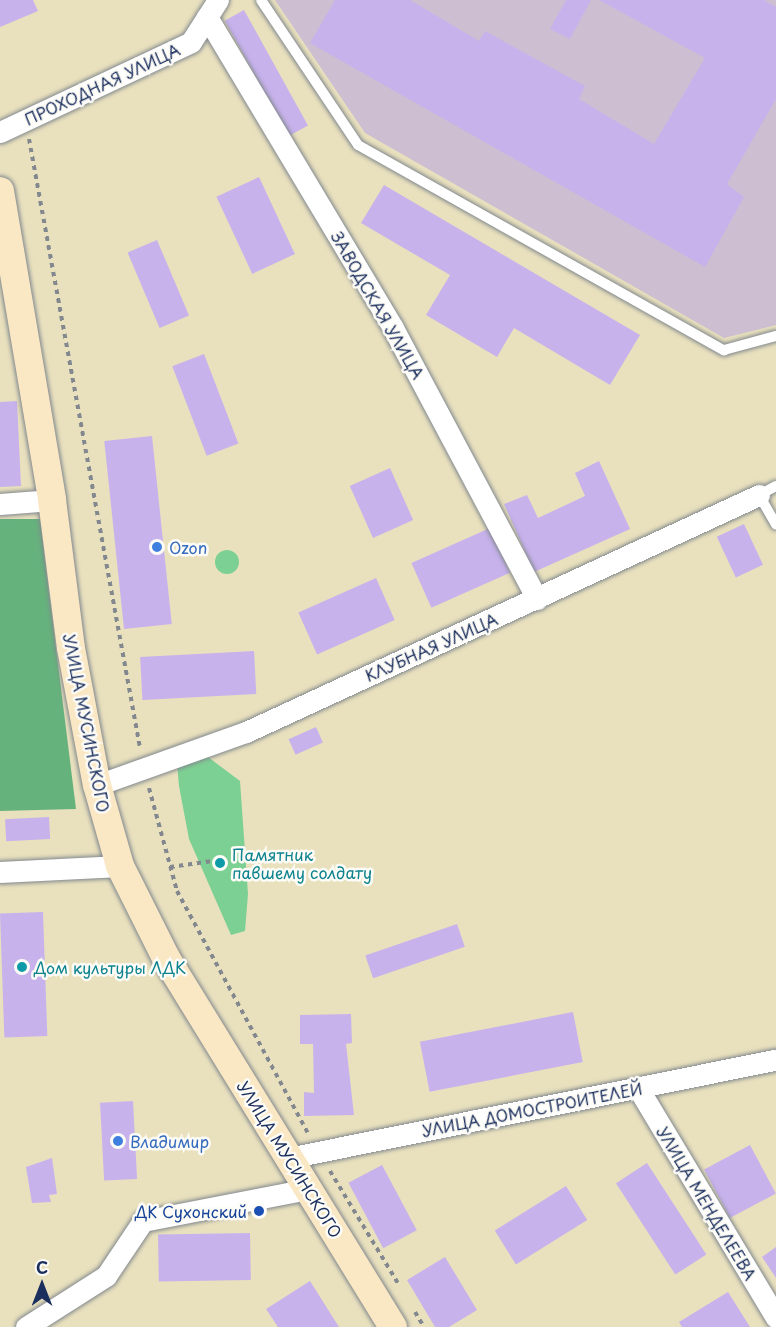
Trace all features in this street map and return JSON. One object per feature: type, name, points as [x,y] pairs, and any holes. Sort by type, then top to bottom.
[{"type":"street","name":"ПРОХОДНАЯ УЛИЦА","points":[[0,132],[190,42],[213,8]]},
{"type":"street","name":"ЗАВОДСКАЯ УЛИЦА","points":[[213,8],[393,328],[537,599]]},
{"type":"street","name":"УЛИЦА МУСИНСКОГО","points":[[0,191],[52,500],[71,648],[97,786],[120,866],[166,958],[393,1327]]},
{"type":"street","name":"КЛУБНАЯ УЛИЦА","points":[[97,786],[246,732],[767,491]]},
{"type":"street","points":[[0,504],[52,500]]},
{"type":"street","points":[[0,872],[120,866]]},
{"type":"street","name":"УЛИЦА ДОМОСТРОИТЕЛЕЙ","points":[[288,1158],[776,1060]]},
{"type":"street","name":"УЛИЦА МЕНДЕЛЕЕВА","points":[[638,1088],[776,1318]]},
{"type":"street","points":[[26,1327],[106,1276],[143,1221],[308,1189]]},
{"type":"lane","points":[[261,0],[358,145],[724,350],[776,336]]},
{"type":"lane","points":[[767,491],[776,525]]},
{"type":"path","points":[[170,867],[213,861]]},
{"type":"shaded area","points":[[275,0],[776,0],[776,325],[724,338],[365,133]]},
{"type":"green space","points":[[0,519],[40,519],[76,809],[0,811]]},
{"type":"green space","points":[[227,550],[235,554],[239,562],[235,570],[227,574],[219,570],[215,562],[219,554]]},
{"type":"green space","points":[[204,754],[240,781],[248,894],[245,931],[231,935],[189,839],[179,786],[177,763]]},
{"type":"building","points":[[0,0],[33,0],[38,11],[0,27]]},
{"type":"building","points":[[335,0],[410,0],[479,41],[485,31],[585,86],[579,99],[654,144],[705,58],[599,0],[764,0],[776,7],[776,99],[727,184],[744,197],[705,267],[310,43]]},
{"type":"building","points":[[566,0],[591,0],[570,39],[550,29]]},
{"type":"building","points":[[244,10],[308,125],[289,136],[225,21]]},
{"type":"building","points":[[259,177],[295,254],[252,274],[216,197]]},
{"type":"building","points":[[384,185],[640,335],[610,385],[514,328],[497,357],[426,315],[450,275],[361,223]]},
{"type":"building","points":[[157,240],[189,315],[160,328],[128,253]]},
{"type":"building","points":[[204,354],[238,444],[207,456],[172,366]]},
{"type":"building","points":[[17,401],[21,486],[0,487],[0,402]]},
{"type":"building","points":[[152,436],[172,624],[124,629],[104,441]]},
{"type":"building","points":[[599,461],[630,529],[534,572],[504,504],[527,495],[538,518],[585,496],[575,473]]},
{"type":"building","points":[[390,468],[413,520],[373,538],[350,486]]},
{"type":"building","points":[[744,524],[763,565],[736,577],[717,537]]},
{"type":"building","points":[[490,528],[510,573],[431,608],[411,563]]},
{"type":"building","points":[[376,578],[395,620],[317,655],[298,613]]},
{"type":"building","points":[[254,651],[256,694],[142,700],[140,657]]},
{"type":"building","points":[[316,727],[323,743],[296,755],[289,739]]},
{"type":"building","points":[[49,817],[50,839],[6,841],[5,819]]},
{"type":"building","name":"Дом культуры ЛДК","points":[[43,912],[47,1036],[4,1037],[0,914]]},
{"type":"building","points":[[457,924],[465,947],[373,978],[365,956]]},
{"type":"building","points":[[573,1012],[583,1062],[430,1092],[420,1042]]},
{"type":"building","points":[[351,1014],[352,1043],[346,1044],[354,1115],[304,1116],[304,1092],[314,1093],[313,1044],[300,1044],[300,1015]]},
{"type":"building","name":"Владимир","points":[[133,1101],[137,1179],[104,1181],[100,1103]]},
{"type":"building","points":[[750,1145],[776,1194],[730,1218],[704,1169]]},
{"type":"building","points":[[52,1158],[57,1194],[49,1195],[51,1202],[32,1203],[26,1167]]},
{"type":"building","points":[[647,1163],[706,1254],[675,1275],[616,1183]]},
{"type":"building","points":[[382,1165],[417,1230],[383,1248],[348,1183]]},
{"type":"building","points":[[566,1186],[587,1220],[516,1264],[495,1231]]},
{"type":"building","points":[[250,1233],[251,1280],[159,1282],[158,1235]]},
{"type":"building","points":[[776,1247],[776,1278],[762,1257]]},
{"type":"building","points":[[445,1257],[477,1310],[449,1327],[435,1327],[407,1280]]},
{"type":"building","points":[[310,1281],[339,1327],[278,1327],[266,1309]]},
{"type":"building","points":[[728,1292],[750,1327],[682,1327],[679,1322]]},
{"type":"place","name":"Ozon","points":[[157,547]]},
{"type":"place","name":"Памятник павшему солдату","points":[[220,863]]},
{"type":"place","name":"Дом культуры ЛДК","points":[[22,967]]},
{"type":"place","name":"Владимир","points":[[118,1141]]},
{"type":"place","name":"ДК Сухонский","points":[[259,1211]]}]
